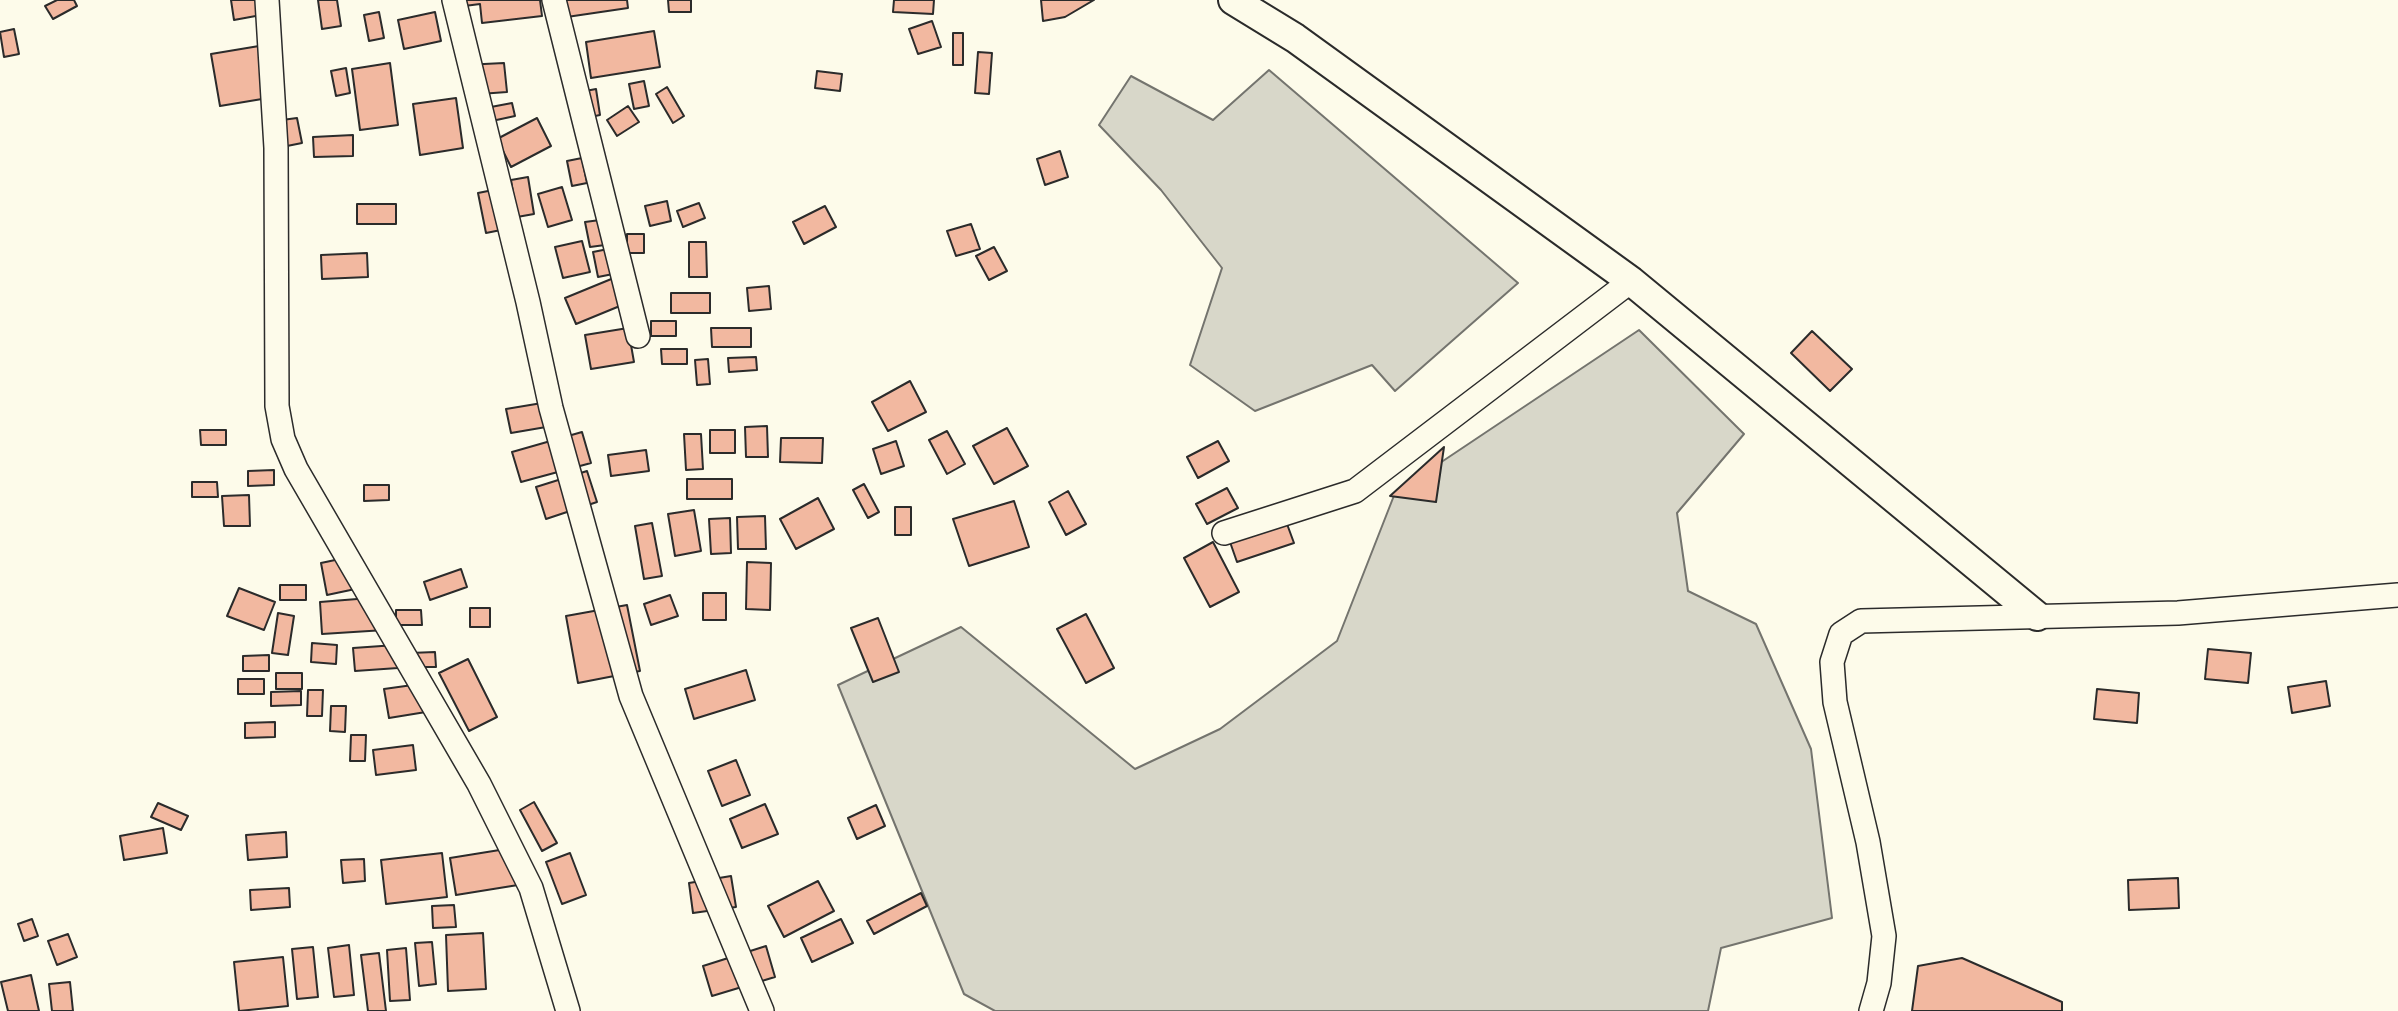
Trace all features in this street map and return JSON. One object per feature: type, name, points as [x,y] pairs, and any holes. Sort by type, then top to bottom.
[{"type":"street","points":[[267,0],[276,148],[277,406],[283,439],[296,469],[479,784],[531,888],[568,1011]]},
{"type":"street","points":[[454,0],[551,408],[631,696],[762,1011]]},
{"type":"street","points":[[554,0],[638,336]]},
{"type":"street","points":[[1233,0],[1295,37],[1632,281],[2037,616]]},
{"type":"street","points":[[1224,533],[1355,491],[1632,281]]},
{"type":"street","points":[[1871,1011],[1879,983],[1884,936],[1868,842],[1835,702],[1832,662],[1841,634],[1861,621],[2178,613],[2398,595]]},
{"type":"shaded area","points":[[1269,70],[1518,283],[1395,391],[1372,365],[1255,411],[1190,365],[1222,268],[1161,190],[1099,125],[1131,76],[1213,120]]},
{"type":"shaded area","points":[[1639,330],[1744,434],[1677,513],[1688,591],[1756,624],[1811,749],[1832,918],[1721,948],[1708,1011],[995,1011],[964,994],[838,685],[961,627],[1135,769],[1220,729],[1337,641],[1395,493]]},
{"type":"building","points":[[57,0],[74,0],[77,6],[53,19],[45,6]]},
{"type":"building","points":[[231,0],[269,0],[272,13],[234,20]]},
{"type":"building","points":[[318,0],[337,0],[341,26],[322,29]]},
{"type":"building","points":[[448,0],[540,0],[542,16],[482,23],[480,4],[449,8]]},
{"type":"building","points":[[557,0],[627,0],[628,8],[560,18]]},
{"type":"building","points":[[668,0],[691,0],[691,12],[669,12]]},
{"type":"building","points":[[894,0],[934,0],[933,14],[893,12]]},
{"type":"building","points":[[1041,0],[1094,0],[1065,17],[1043,21]]},
{"type":"building","points":[[379,12],[384,38],[369,41],[364,15]]},
{"type":"building","points":[[435,12],[441,41],[404,49],[398,20]]},
{"type":"building","points":[[932,21],[941,47],[918,54],[909,29]]},
{"type":"building","points":[[14,29],[19,54],[4,57],[0,32]]},
{"type":"building","points":[[654,31],[660,67],[591,78],[586,42]]},
{"type":"building","points":[[953,33],[963,33],[963,65],[953,65]]},
{"type":"building","points":[[265,45],[274,97],[220,106],[211,54]]},
{"type":"building","points":[[978,52],[992,53],[989,94],[975,93]]},
{"type":"building","points":[[390,63],[398,125],[360,130],[352,69]]},
{"type":"building","points":[[504,63],[507,92],[466,95],[464,65]]},
{"type":"building","points":[[346,68],[350,93],[336,96],[331,71]]},
{"type":"building","points":[[817,71],[842,74],[840,91],[815,88]]},
{"type":"building","points":[[644,81],[649,106],[634,109],[629,84]]},
{"type":"building","points":[[667,87],[684,116],[673,123],[656,94]]},
{"type":"building","points":[[596,89],[600,115],[585,118],[580,92]]},
{"type":"building","points":[[456,98],[463,148],[420,155],[413,104]]},
{"type":"building","points":[[512,103],[515,116],[478,124],[475,110]]},
{"type":"building","points":[[628,106],[639,122],[617,136],[607,120]]},
{"type":"building","points":[[297,118],[302,143],[287,146],[282,120]]},
{"type":"building","points":[[537,118],[551,146],[511,167],[497,139]]},
{"type":"building","points":[[353,135],[353,156],[314,157],[313,137]]},
{"type":"building","points":[[1060,151],[1068,177],[1045,185],[1037,159]]},
{"type":"building","points":[[582,158],[587,183],[572,186],[567,161]]},
{"type":"building","points":[[528,177],[534,214],[517,217],[511,180]]},
{"type":"building","points":[[562,187],[572,220],[548,227],[538,194]]},
{"type":"building","points":[[498,189],[506,229],[486,233],[478,193]]},
{"type":"building","points":[[667,201],[671,221],[650,226],[645,206]]},
{"type":"building","points":[[699,203],[705,218],[683,227],[677,211]]},
{"type":"building","points":[[357,204],[396,204],[396,224],[357,224]]},
{"type":"building","points":[[825,206],[836,227],[804,244],[793,222]]},
{"type":"building","points":[[600,220],[605,245],[590,247],[585,222]]},
{"type":"building","points":[[971,224],[980,249],[956,256],[947,231]]},
{"type":"building","points":[[627,234],[644,234],[644,253],[627,253]]},
{"type":"building","points":[[582,241],[590,272],[563,278],[555,247]]},
{"type":"building","points":[[689,242],[706,242],[707,277],[689,277]]},
{"type":"building","points":[[994,247],[1007,271],[989,280],[976,256]]},
{"type":"building","points":[[608,249],[613,274],[598,277],[593,252]]},
{"type":"building","points":[[367,253],[368,277],[322,279],[321,255]]},
{"type":"building","points":[[621,275],[632,301],[576,324],[565,298]]},
{"type":"building","points":[[769,286],[771,309],[749,311],[747,288]]},
{"type":"building","points":[[671,293],[710,293],[710,313],[671,313]]},
{"type":"building","points":[[651,321],[676,321],[676,336],[651,336]]},
{"type":"building","points":[[628,328],[634,362],[591,369],[585,335]]},
{"type":"building","points":[[711,328],[751,328],[751,347],[712,347]]},
{"type":"building","points":[[1812,331],[1852,369],[1830,391],[1791,353]]},
{"type":"building","points":[[661,349],[687,349],[687,364],[662,364]]},
{"type":"building","points":[[756,357],[757,370],[729,372],[728,358]]},
{"type":"building","points":[[708,359],[710,384],[697,385],[695,360]]},
{"type":"building","points":[[910,381],[926,412],[888,431],[872,402]]},
{"type":"building","points":[[548,402],[552,426],[511,433],[506,409]]},
{"type":"building","points":[[767,426],[768,457],[746,457],[745,427]]},
{"type":"building","points":[[1007,428],[1028,466],[994,484],[973,446]]},
{"type":"building","points":[[200,430],[226,430],[226,445],[201,445]]},
{"type":"building","points":[[710,430],[735,430],[735,453],[710,453]]},
{"type":"building","points":[[947,431],[965,464],[947,474],[929,440]]},
{"type":"building","points":[[582,432],[591,463],[521,482],[512,452]]},
{"type":"building","points":[[684,434],[701,434],[703,469],[686,470]]},
{"type":"building","points":[[781,438],[823,438],[822,463],[780,462]]},
{"type":"building","points":[[896,441],[904,466],[881,474],[873,449]]},
{"type":"building","points":[[1218,441],[1229,461],[1198,478],[1187,457]]},
{"type":"building","points":[[1444,447],[1436,502],[1390,496]]},
{"type":"building","points":[[646,450],[649,471],[611,476],[608,455]]},
{"type":"building","points":[[274,470],[274,485],[248,486],[248,471]]},
{"type":"building","points":[[587,471],[597,502],[546,519],[536,487]]},
{"type":"building","points":[[687,479],[732,479],[732,499],[687,499]]},
{"type":"building","points":[[192,482],[217,482],[218,497],[192,497]]},
{"type":"building","points":[[864,484],[879,512],[868,518],[853,490]]},
{"type":"building","points":[[364,485],[389,485],[389,500],[364,501]]},
{"type":"building","points":[[1227,488],[1238,508],[1207,524],[1196,504]]},
{"type":"building","points":[[1068,491],[1086,524],[1066,535],[1049,502]]},
{"type":"building","points":[[249,495],[250,526],[224,526],[222,496]]},
{"type":"building","points":[[818,498],[834,529],[796,549],[780,519]]},
{"type":"building","points":[[1014,501],[1029,547],[969,566],[953,519]]},
{"type":"building","points":[[895,507],[911,507],[911,535],[895,535]]},
{"type":"building","points":[[694,510],[701,551],[675,556],[668,514]]},
{"type":"building","points":[[765,516],[766,549],[738,549],[737,517]]},
{"type":"building","points":[[730,518],[731,553],[711,554],[709,519]]},
{"type":"building","points":[[652,523],[662,576],[644,579],[635,526]]},
{"type":"building","points":[[1287,524],[1294,543],[1237,562],[1230,542]]},
{"type":"building","points":[[1213,542],[1239,592],[1210,607],[1184,558]]},
{"type":"building","points":[[354,556],[360,588],[327,595],[321,563]]},
{"type":"building","points":[[747,562],[771,563],[770,610],[746,609]]},
{"type":"building","points":[[461,569],[467,587],[430,600],[424,582]]},
{"type":"building","points":[[280,585],[306,585],[306,600],[280,600]]},
{"type":"building","points":[[239,588],[275,602],[264,630],[227,616]]},
{"type":"building","points":[[703,593],[726,593],[726,620],[703,620]]},
{"type":"building","points":[[670,595],[678,616],[651,625],[644,604]]},
{"type":"building","points":[[382,597],[385,630],[322,634],[320,602]]},
{"type":"building","points":[[627,605],[640,671],[578,683],[566,616]]},
{"type":"building","points":[[470,608],[490,608],[490,627],[470,627]]},
{"type":"building","points":[[396,610],[421,610],[422,625],[396,625]]},
{"type":"building","points":[[278,613],[294,616],[288,655],[272,653]]},
{"type":"building","points":[[1086,614],[1114,668],[1086,683],[1057,629]]},
{"type":"building","points":[[878,618],[899,672],[873,682],[851,628]]},
{"type":"building","points":[[312,643],[337,645],[336,664],[311,662]]},
{"type":"building","points":[[396,645],[398,668],[355,671],[353,648]]},
{"type":"building","points":[[2208,649],[2251,653],[2248,683],[2205,679]]},
{"type":"building","points":[[435,652],[436,667],[410,667],[410,653]]},
{"type":"building","points":[[269,655],[269,671],[243,671],[243,656]]},
{"type":"building","points":[[468,659],[497,717],[469,731],[439,673]]},
{"type":"building","points":[[746,670],[755,700],[694,719],[685,689]]},
{"type":"building","points":[[276,673],[302,673],[302,689],[276,689]]},
{"type":"building","points":[[238,679],[264,679],[264,694],[238,694]]},
{"type":"building","points":[[2326,681],[2330,706],[2292,713],[2288,687]]},
{"type":"building","points":[[427,683],[432,711],[389,718],[384,689]]},
{"type":"building","points":[[2097,689],[2139,693],[2137,723],[2094,719]]},
{"type":"building","points":[[308,690],[323,690],[322,716],[307,716]]},
{"type":"building","points":[[301,691],[301,705],[271,706],[271,692]]},
{"type":"building","points":[[331,706],[346,706],[345,732],[330,731]]},
{"type":"building","points":[[275,722],[275,737],[245,738],[245,723]]},
{"type":"building","points":[[351,735],[366,735],[365,761],[350,761]]},
{"type":"building","points":[[413,745],[416,770],[376,775],[373,750]]},
{"type":"building","points":[[736,760],[750,795],[722,806],[708,771]]},
{"type":"building","points":[[534,802],[557,843],[542,851],[520,810]]},
{"type":"building","points":[[158,803],[188,816],[181,830],[151,817]]},
{"type":"building","points":[[765,804],[778,834],[742,848],[730,819]]},
{"type":"building","points":[[876,805],[885,826],[857,839],[848,818]]},
{"type":"building","points":[[163,828],[167,853],[124,860],[120,836]]},
{"type":"building","points":[[286,832],[287,857],[248,860],[246,835]]},
{"type":"building","points":[[512,848],[518,885],[456,895],[450,858]]},
{"type":"building","points":[[442,853],[447,897],[386,904],[381,860]]},
{"type":"building","points":[[570,853],[586,895],[562,904],[546,862]]},
{"type":"building","points":[[364,859],[365,881],[343,883],[341,860]]},
{"type":"building","points":[[731,876],[736,907],[693,913],[689,883]]},
{"type":"building","points":[[2178,878],[2179,908],[2129,910],[2128,880]]},
{"type":"building","points":[[818,881],[834,911],[784,937],[768,906]]},
{"type":"building","points":[[289,888],[290,907],[251,910],[250,890]]},
{"type":"building","points":[[921,893],[927,906],[874,934],[867,921]]},
{"type":"building","points":[[454,905],[456,927],[433,928],[432,906]]},
{"type":"building","points":[[32,919],[38,936],[24,941],[18,924]]},
{"type":"building","points":[[841,919],[853,943],[812,962],[801,938]]},
{"type":"building","points":[[483,933],[486,989],[448,991],[446,935]]},
{"type":"building","points":[[68,934],[77,957],[57,965],[48,941]]},
{"type":"building","points":[[432,942],[436,984],[419,986],[415,943]]},
{"type":"building","points":[[349,945],[354,995],[334,997],[328,948]]},
{"type":"building","points":[[766,946],[775,977],[712,996],[703,966]]},
{"type":"building","points":[[313,947],[318,997],[297,999],[292,949]]},
{"type":"building","points":[[406,948],[410,1000],[390,1001],[387,950]]},
{"type":"building","points":[[379,953],[386,1011],[368,1011],[361,955]]},
{"type":"building","points":[[283,957],[288,1006],[239,1011],[234,962]]},
{"type":"building","points":[[1962,958],[2062,1002],[2062,1011],[1912,1011],[1918,966]]},
{"type":"building","points":[[31,975],[39,1011],[8,1011],[1,982]]},
{"type":"building","points":[[70,982],[73,1011],[52,1011],[49,984]]}]
